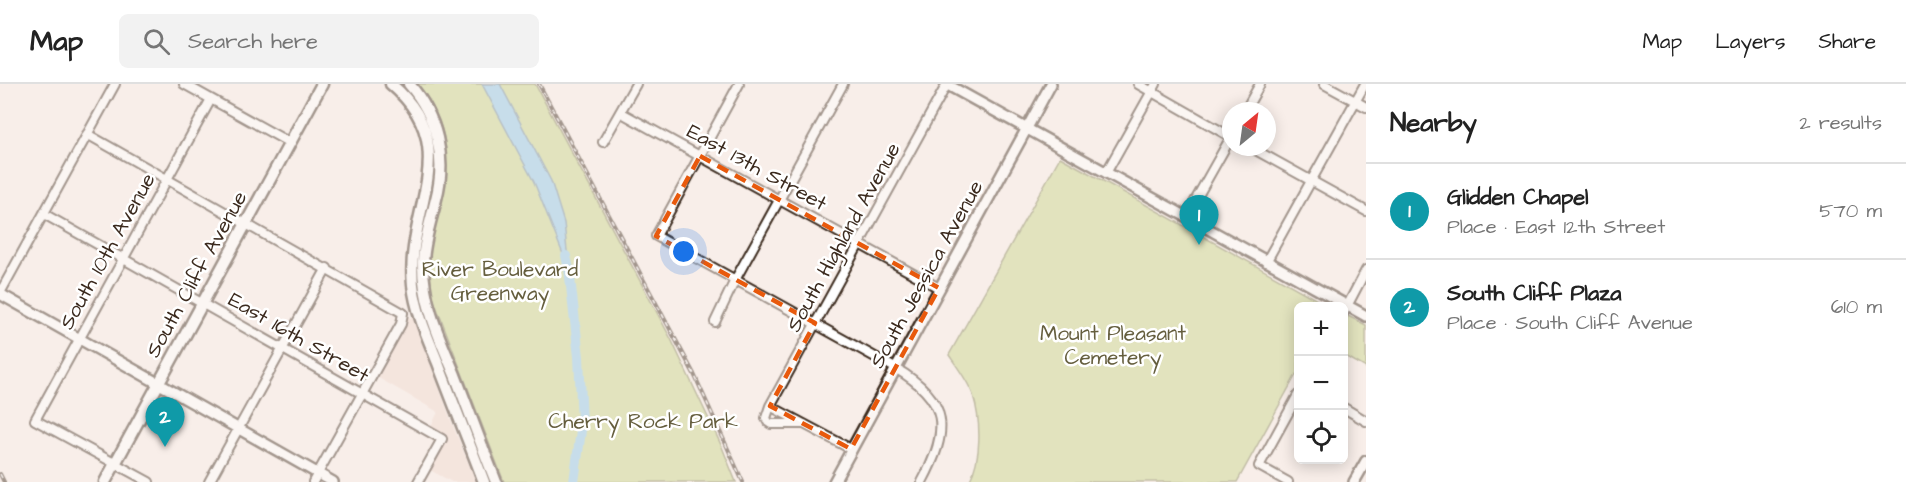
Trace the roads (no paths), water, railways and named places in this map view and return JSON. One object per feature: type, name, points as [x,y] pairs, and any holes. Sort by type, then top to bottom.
[{"type":"main road","name":"South Cliff Avenue","points":[[105,482],[322,84]]},
{"type":"main road","points":[[391,84],[402,94],[414,111],[424,130],[429,151],[428,184],[416,232],[412,260],[416,302],[427,337],[484,482]]},
{"type":"main road","points":[[403,84],[417,93]]},
{"type":"main road","points":[[409,84],[417,93],[435,127],[441,162],[439,186],[424,247],[424,286],[438,333],[496,482]]},
{"type":"street","points":[[115,84],[0,294],[239,428],[315,477],[333,482]]},
{"type":"street","points":[[184,84],[290,143]]},
{"type":"street","points":[[603,142],[636,84]]},
{"type":"street","points":[[740,84],[656,236],[895,368],[924,388],[938,411],[940,423],[939,445],[922,482]]},
{"type":"street","points":[[715,322],[735,280],[843,84]]},
{"type":"street","points":[[947,84],[1333,302]]},
{"type":"street","name":"South Highland Avenue","points":[[770,406],[947,84]]},
{"type":"street","name":"South Jessica Avenue","points":[[834,482],[1051,84]]},
{"type":"street","points":[[1138,84],[1154,88],[1222,131]]},
{"type":"street","points":[[1250,102],[1260,84]]},
{"type":"street","points":[[1324,84],[1366,107]]},
{"type":"street","points":[[1266,262],[1365,84]]},
{"type":"street","points":[[1106,173],[1154,88]]},
{"type":"street","name":"South 10th Avenue","points":[[115,463],[35,420],[211,99]]},
{"type":"street","name":"East 13th Street","points":[[620,112],[939,288]]},
{"type":"street","points":[[87,134],[403,313],[401,324],[315,477]]},
{"type":"street","points":[[1186,217],[1222,153]]},
{"type":"street","points":[[1266,156],[1366,211]]},
{"type":"street","name":"East 16th Street","points":[[44,214],[442,439],[418,482]]},
{"type":"street","points":[[209,482],[327,268]]},
{"type":"street","points":[[1348,303],[1366,270]]},
{"type":"street","points":[[1348,310],[1366,316]]},
{"type":"street","points":[[1288,482],[1259,466],[1294,403]]},
{"type":"street","points":[[804,424],[771,424],[766,418],[770,406],[804,424],[851,449]]},
{"type":"street","points":[[1347,410],[1366,421]]},
{"type":"street","points":[[1354,482],[1366,461]]},
{"type":"street","points":[[115,463],[148,482]]},
{"type":"water","points":[[482,84],[500,84],[551,181],[564,223],[569,269],[534,182]]},
{"type":"waterway","points":[[566,256],[579,357],[582,423],[574,482]]},
{"type":"railway","points":[[539,84],[694,374],[743,482]]},
{"type":"railway","points":[[0,474],[4,482]]},
{"type":"place","name":"Glidden Chapel","points":[[1199,245]]},
{"type":"place","name":"South Cliff Plaza","points":[[165,447]]},
{"type":"park label","name":"River Boulevard Greenway","points":[[500,281]]},
{"type":"park label","name":"Mount Pleasant Cemetery","points":[[1113,345]]},
{"type":"park label","name":"Cherry Rock Park","points":[[643,421]]}]
